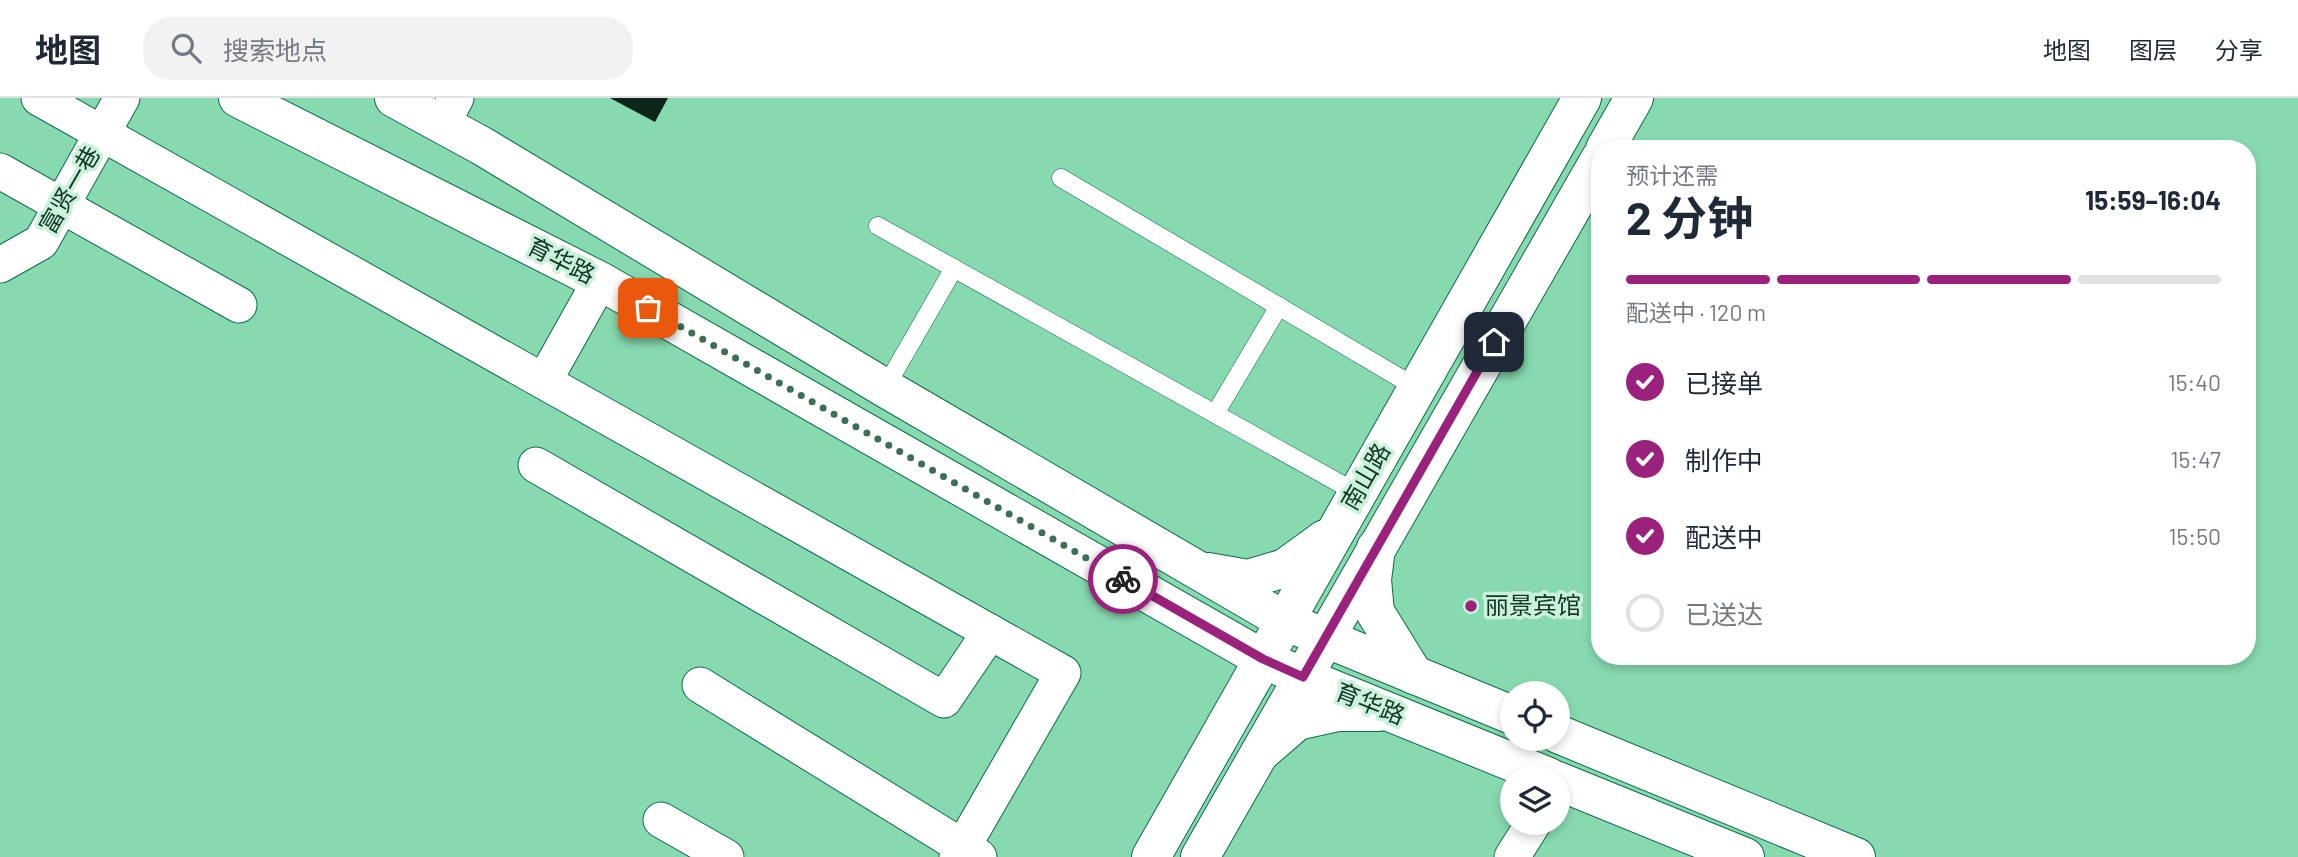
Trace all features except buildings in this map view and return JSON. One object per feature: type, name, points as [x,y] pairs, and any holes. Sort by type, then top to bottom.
[{"type":"main road","name":"育华路","points":[[239,98],[600,281],[1263,659],[1518,765]]},
{"type":"main road","name":"育华路","points":[[394,98],[449,111],[885,388],[1284,621],[1500,710]]},
{"type":"main road","name":"南山路","points":[[1151,857],[1582,98]]},
{"type":"main road","points":[[1610,140],[1634,98]]},
{"type":"main road","name":"南山路","points":[[1200,857],[1591,175]]},
{"type":"main road","points":[[1197,570],[1248,579],[1285,568],[1335,532]]},
{"type":"main road","points":[[1376,548],[1372,580],[1375,612],[1414,675]]},
{"type":"main road","points":[[1175,609],[1221,660],[1227,689],[1223,730]]},
{"type":"main road","points":[[1258,754],[1297,721],[1338,712],[1391,712]]},
{"type":"main road","points":[[1570,739],[1856,857]]},
{"type":"main road","name":"育华路","points":[[1570,787],[1745,857]]},
{"type":"street","points":[[39,98],[1063,673],[966,854],[700,685]]},
{"type":"street","name":"富贤一巷","points":[[0,265],[41,242],[122,98]]},
{"type":"street","points":[[0,171],[239,305]]},
{"type":"street","points":[[544,382],[600,281]]},
{"type":"street","points":[[536,465],[944,700],[990,632]]},
{"type":"street","points":[[661,820],[726,857]]},
{"type":"street","points":[[1512,857],[1526,835]]},
{"type":"lane","points":[[1061,178],[1417,388]]},
{"type":"lane","points":[[878,226],[1357,493]]},
{"type":"lane","points":[[885,388],[954,268]]},
{"type":"lane","points":[[1215,414],[1279,306]]},
{"type":"way so far","points":[[648,308],[1123,579]]},
{"type":"place","name":"丽景宾馆","points":[[1471,606]]},
{"type":"route","points":[[1123,579],[1263,659],[1303,677],[1494,342]]}]
